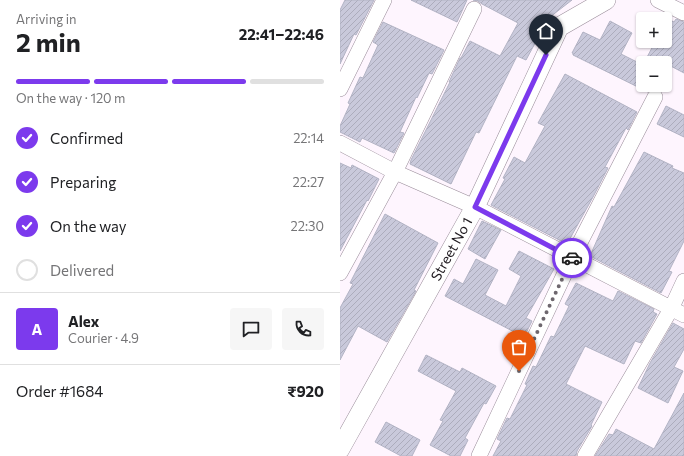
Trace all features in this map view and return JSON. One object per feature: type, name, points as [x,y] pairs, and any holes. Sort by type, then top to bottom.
[{"type":"street","points":[[340,89],[384,0]]},
{"type":"street","name":"Street No 1","points":[[340,449],[475,207],[559,27],[606,0]]},
{"type":"street","points":[[658,0],[684,13]]},
{"type":"street","points":[[340,273],[395,172],[474,9]]},
{"type":"street","points":[[479,456],[572,258],[655,97]]},
{"type":"street","points":[[340,143],[395,172],[475,207],[678,312]]},
{"type":"street","points":[[585,456],[678,312],[684,281]]},
{"type":"building","points":[[345,0],[374,0],[356,35],[354,34],[340,64],[340,10]]},
{"type":"building","points":[[411,0],[467,0],[457,22]]},
{"type":"building","points":[[473,0],[572,0],[550,17],[542,35],[540,34],[526,60],[517,56],[479,133],[476,132],[451,184],[410,164],[411,160],[450,82],[460,58],[470,41],[500,56],[518,23],[478,1]]},
{"type":"building","points":[[676,19],[684,22],[684,73],[672,67],[672,56],[648,56],[652,48],[672,48],[672,21],[674,22]]},
{"type":"building","points":[[610,21],[632,33],[621,54],[636,62],[636,86],[573,55],[572,53],[583,32],[600,40]]},
{"type":"building","points":[[383,22],[444,50],[432,74],[429,73],[417,98],[416,97],[400,132],[404,133],[394,153],[362,138],[360,142],[340,132],[340,126],[350,104],[348,103],[360,77],[363,78],[378,45],[373,42]]},
{"type":"building","points":[[565,74],[637,112],[628,130],[626,128],[605,167],[608,168],[567,244],[491,205],[505,179],[503,178],[514,157],[525,163],[545,126],[538,123]]},
{"type":"building","points":[[666,106],[684,115],[684,137],[657,124]]},
{"type":"building","points":[[644,152],[684,173],[684,241],[669,271],[672,272],[661,293],[590,256],[612,206],[614,207]]},
{"type":"building","points":[[340,163],[351,168],[352,165],[379,179],[340,251]]},
{"type":"building","points":[[385,214],[438,243],[414,290],[416,291],[387,342],[358,326],[340,360],[340,308],[353,284],[350,283]]},
{"type":"building","points":[[482,221],[501,230],[485,259],[468,249]]},
{"type":"building","points":[[519,251],[554,269],[526,318],[532,321],[524,337],[445,296],[454,279],[463,284],[476,259],[498,270],[485,295],[506,306],[521,276],[509,269]]},
{"type":"building","points":[[576,283],[613,301],[618,291],[654,309],[653,312],[657,314],[641,343],[635,341],[624,364],[585,346],[566,384],[602,402],[591,425],[592,426],[577,451],[576,456],[493,456],[501,441],[497,439],[507,418],[510,419],[527,385],[525,384],[533,366],[536,367],[551,336],[554,337],[569,306],[565,304]]},
{"type":"building","points":[[673,323],[684,329],[684,349],[674,367],[683,371],[668,403],[638,388],[650,363]]},
{"type":"building","points":[[426,355],[460,372],[462,368],[496,386],[486,404],[484,403],[465,438],[468,440],[460,456],[451,456],[430,445],[443,421],[440,420],[456,391],[418,371]]},
{"type":"building","points":[[684,393],[684,456],[595,456],[609,434],[613,435],[616,429],[654,449]]},
{"type":"building","points":[[386,422],[420,440],[412,456],[401,456],[375,442]]},
{"type":"way so far","points":[[519,371],[572,258]]},
{"type":"route","points":[[546,55],[475,207],[572,258]]}]
